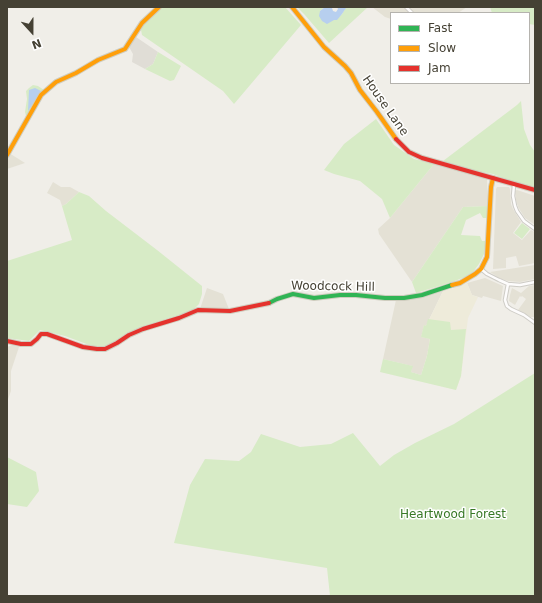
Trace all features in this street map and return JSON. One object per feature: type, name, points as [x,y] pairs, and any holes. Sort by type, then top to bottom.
[{"type":"street","points":[[7,155],[36,104],[47,90],[56,82],[82,70],[98,60],[125,49],[142,23],[159,7]]},
{"type":"street","name":"House Lane","points":[[292,7],[304,20],[324,47],[351,73],[360,90],[398,142],[409,152],[422,158],[535,190]]},
{"type":"street","points":[[493,178],[491,187],[488,250],[487,257],[481,269],[487,274],[508,284],[520,285],[535,282]]},
{"type":"street","points":[[514,185],[512,196],[517,211],[524,221],[535,229]]},
{"type":"street","name":"Woodcock Hill","points":[[7,341],[21,344],[31,344],[41,334],[47,334],[83,346],[105,349],[143,329],[179,318],[198,310],[230,311],[267,304],[293,294],[314,298],[356,295],[394,299],[416,296],[465,281],[481,269]]},
{"type":"street","points":[[508,284],[505,300],[507,306],[535,323]]},
{"type":"shaded area","points":[[372,7],[467,7],[460,12],[390,12],[390,19],[385,17]]},
{"type":"shaded area","points":[[136,37],[158,52],[153,64],[145,69],[132,62],[133,54],[129,47]]},
{"type":"shaded area","points":[[9,153],[25,163],[7,169]]},
{"type":"shaded area","points":[[434,164],[487,179],[488,206],[463,207],[412,282],[379,234],[378,229],[390,218]]},
{"type":"shaded area","points":[[53,182],[61,187],[70,187],[79,192],[62,206],[60,200],[47,193]]},
{"type":"shaded area","points":[[497,187],[509,187],[510,189],[511,204],[521,222],[513,233],[522,240],[531,230],[535,232],[535,263],[519,266],[516,256],[506,258],[506,268],[493,269]]},
{"type":"shaded area","points":[[517,190],[535,196],[535,225],[525,218],[518,207],[515,191]]},
{"type":"shaded area","points":[[535,265],[535,279],[520,282],[501,279],[490,272]]},
{"type":"shaded area","points":[[485,278],[503,286],[501,301],[483,296],[482,298],[472,295],[467,283]]},
{"type":"shaded area","points":[[467,283],[472,295],[478,297],[468,318],[461,376],[456,390],[420,381],[430,339],[421,337],[424,325],[426,326],[443,291]]},
{"type":"shaded area","points":[[535,285],[535,317],[531,317],[518,310],[526,299],[522,296],[520,296],[515,305],[509,301],[512,288],[521,293],[529,286]]},
{"type":"shaded area","points":[[207,288],[223,294],[229,309],[200,309]]},
{"type":"shaded area","points":[[443,291],[426,326],[430,339],[427,356],[421,375],[411,372],[412,366],[383,359],[396,300],[421,297]]},
{"type":"shaded area","points":[[12,345],[19,347],[11,371],[11,391],[7,402],[7,347]]},
{"type":"green space","points":[[162,7],[285,7],[301,25],[234,104],[223,91],[142,35],[141,30],[145,23]]},
{"type":"green space","points":[[297,7],[325,7],[320,11],[334,20],[342,14],[346,7],[368,7],[329,43]]},
{"type":"green space","points":[[490,7],[535,7],[535,25],[530,24],[530,12],[492,12]]},
{"type":"green space","points":[[158,52],[181,66],[174,80],[170,81],[145,69],[153,64]]},
{"type":"green space","points":[[33,85],[44,90],[26,116],[26,91]]},
{"type":"green space","points":[[521,101],[524,129],[530,145],[535,152],[535,188],[515,183],[493,174],[476,171],[443,161],[517,105]]},
{"type":"green space","points":[[376,119],[394,145],[414,159],[434,164],[390,218],[382,199],[360,181],[324,170],[344,144]]},
{"type":"green space","points":[[79,192],[89,196],[202,286],[202,294],[199,304],[193,310],[129,333],[103,348],[40,330],[29,341],[7,338],[7,261],[72,240],[62,206]]},
{"type":"green space","points":[[488,206],[487,218],[483,218],[480,213],[466,220],[461,235],[480,236],[482,241],[486,241],[484,254],[473,272],[452,282],[416,293],[412,282],[463,207]]},
{"type":"green space","points":[[522,223],[530,229],[522,239],[514,233]]},
{"type":"green space","points":[[428,319],[450,322],[451,330],[466,329],[461,376],[456,390],[380,372],[383,359],[413,366],[411,372],[421,375],[427,356],[430,339],[421,337],[424,325],[426,326]]},
{"type":"green space","name":"Heartwood Forest","points":[[535,373],[535,596],[330,596],[327,568],[174,543],[190,485],[205,459],[239,461],[251,452],[261,434],[300,447],[331,444],[353,433],[380,466],[394,455],[454,424]]},
{"type":"green space","points":[[7,457],[36,472],[39,491],[27,507],[7,504]]},
{"type":"water","points":[[325,7],[333,7],[333,11],[336,12],[338,9],[337,7],[346,8],[337,20],[327,24],[322,21],[319,16],[320,11]]},
{"type":"water","points":[[35,88],[41,91],[28,111],[29,90]]},
{"type":"traffic: fast","points":[[269,303],[293,294],[314,298],[340,295],[404,298],[422,295],[452,285]]},
{"type":"traffic: slow","points":[[7,155],[41,95],[56,82],[76,73],[98,60],[125,49],[142,23],[159,7]]},
{"type":"traffic: slow","points":[[292,7],[324,47],[351,73],[360,90],[396,139]]},
{"type":"traffic: slow","points":[[452,285],[460,283],[475,274],[481,269],[487,257],[491,187],[493,178]]},
{"type":"traffic: jam","points":[[396,139],[409,152],[422,158],[535,190]]},
{"type":"traffic: jam","points":[[7,341],[21,344],[31,344],[41,334],[47,334],[83,347],[105,349],[129,335],[143,329],[179,318],[198,310],[230,311],[269,303]]}]
